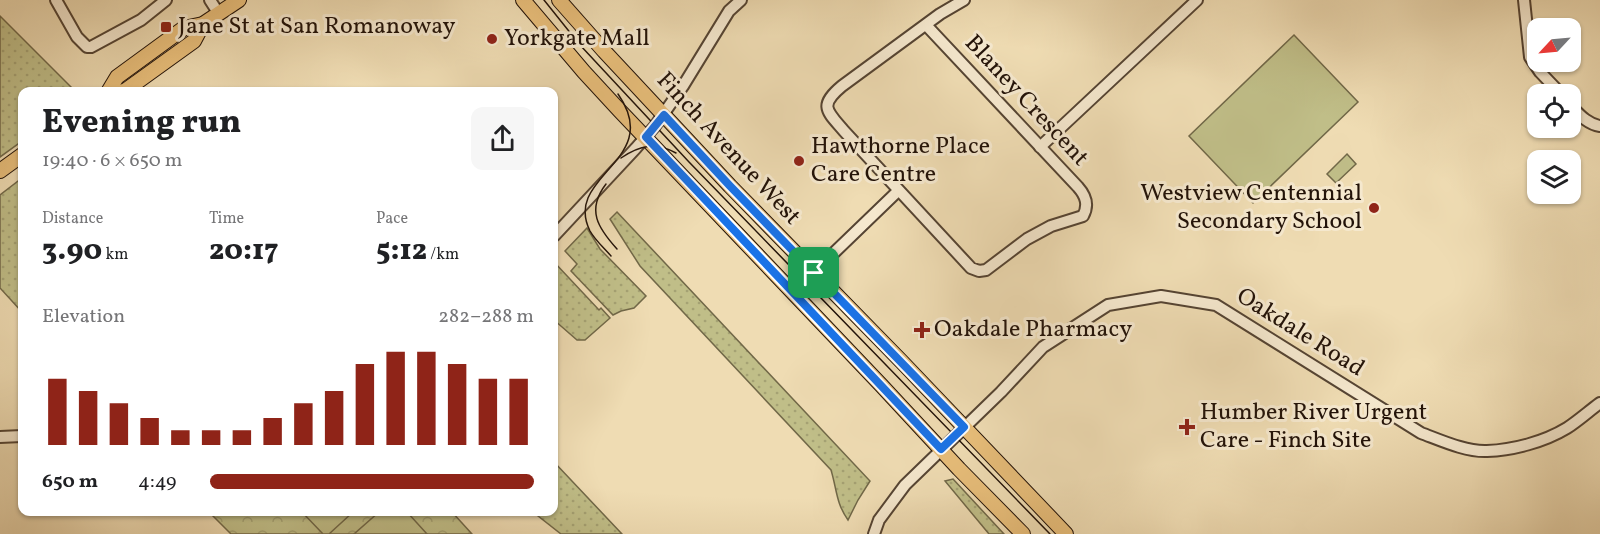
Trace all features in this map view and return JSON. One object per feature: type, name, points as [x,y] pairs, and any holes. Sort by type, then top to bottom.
[{"type":"main road","points":[[111,87],[117,77],[184,28],[203,24],[239,0]]},
{"type":"main road","points":[[523,0],[584,72],[1023,534]]},
{"type":"main road","name":"Finch Avenue West","points":[[559,0],[814,273],[1066,534]]},
{"type":"main road","points":[[128,87],[194,41],[203,24]]},
{"type":"main road","points":[[145,56],[155,69]]},
{"type":"main road","points":[[0,171],[18,158]]},
{"type":"street","points":[[56,0],[80,41],[87,47],[91,47],[141,20],[166,0]]},
{"type":"street","points":[[210,0],[219,14]]},
{"type":"street","points":[[558,232],[664,115],[729,11],[741,0]]},
{"type":"street","points":[[926,25],[964,0]]},
{"type":"street","points":[[1040,147],[1197,0]]},
{"type":"street","points":[[1524,0],[1530,57],[1551,84]]},
{"type":"street","name":"Blaney Crescent","points":[[926,25],[1040,147],[1084,194],[1086,210],[1083,216],[1051,226],[1027,239],[986,270],[979,271],[971,268],[830,115],[827,101],[848,82],[926,25]]},
{"type":"street","points":[[1581,116],[1593,125],[1600,126]]},
{"type":"street","points":[[814,273],[898,191]]},
{"type":"street","name":"Oakdale Road","points":[[874,534],[879,520],[892,500],[1043,347],[1108,305],[1161,296],[1216,305],[1420,433],[1450,444],[1486,452],[1526,445],[1566,428],[1600,403]]},
{"type":"street","points":[[0,437],[18,436]]},
{"type":"green space","points":[[0,16],[71,87],[18,87],[18,144],[0,157]]},
{"type":"green space","points":[[1294,35],[1358,102],[1253,203],[1189,136]]},
{"type":"green space","points":[[1347,154],[1356,164],[1336,183],[1327,174]]},
{"type":"green space","points":[[18,181],[18,308],[0,288],[0,195]]},
{"type":"green space","points":[[617,212],[870,481],[848,520],[839,502],[831,470],[640,266],[610,219]]},
{"type":"green space","points":[[587,228],[600,249],[646,296],[634,308],[613,315],[571,271],[577,264],[565,251]]},
{"type":"green space","points":[[558,266],[599,310],[601,308],[610,318],[585,340],[577,340],[558,323]]},
{"type":"green space","points":[[558,466],[622,534],[561,534],[538,516],[558,516]]},
{"type":"green space","points":[[953,479],[1004,534],[989,534],[945,481]]},
{"type":"green space","points":[[213,516],[456,516],[472,534],[231,534]]},
{"type":"green space","points":[[306,516],[349,516],[329,534],[323,534]]},
{"type":"green space","points":[[374,516],[411,516],[427,534],[354,534]]},
{"type":"tram line","points":[[544,0],[580,45],[689,162],[1050,534]]},
{"type":"tram line","points":[[611,256],[590,231],[585,212],[589,195],[622,152],[630,136],[629,117],[618,94]]},
{"type":"tram line","points":[[621,158],[648,146],[662,147],[676,153]]},
{"type":"tram line","points":[[606,184],[597,202],[597,218],[604,234],[617,249]]},
{"type":"place","name":"Jane St at San Romanoway","points":[[166,27]]},
{"type":"place","name":"Yorkgate Mall","points":[[492,39]]},
{"type":"place","name":"Hawthorne Place Care Centre","points":[[799,161]]},
{"type":"place","name":"Westview Centennial Secondary School","points":[[1374,208]]},
{"type":"place","name":"Oakdale Pharmacy","points":[[922,330]]},
{"type":"place","name":"Humber River Urgent Care - Finch Site","points":[[1187,427]]},
{"type":"route","points":[[664,115],[730,186],[814,273],[964,427],[941,449],[646,137],[664,115]]}]
